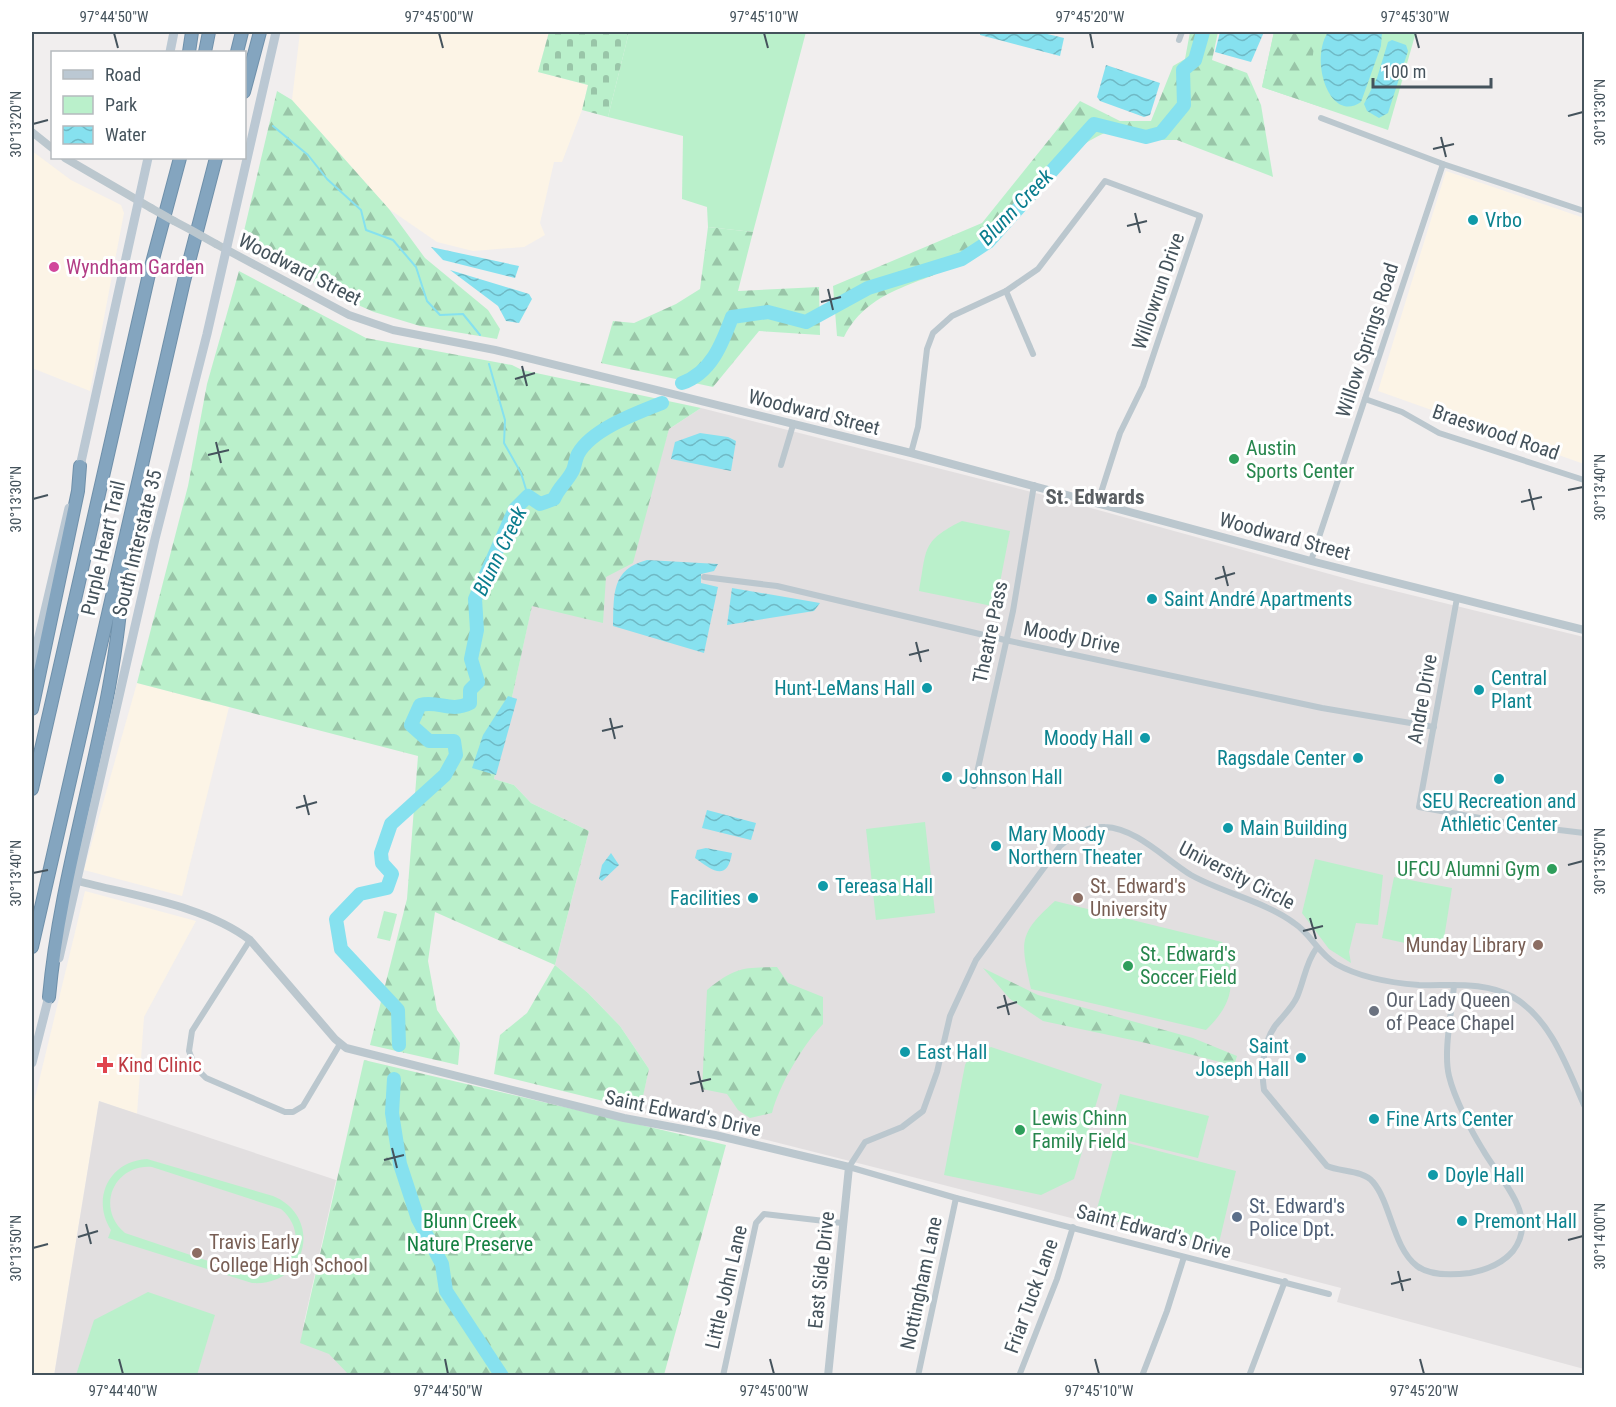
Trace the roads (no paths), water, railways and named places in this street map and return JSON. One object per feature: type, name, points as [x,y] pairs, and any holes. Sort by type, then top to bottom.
[{"type":"highway","points":[[189,51],[192,32]]},
{"type":"highway","points":[[205,51],[209,32]]},
{"type":"highway","points":[[237,51],[242,32]]},
{"type":"highway","points":[[246,84],[260,32]]},
{"type":"highway","points":[[171,192],[175,159]]},
{"type":"highway","name":"Purple Heart Trail","points":[[32,789],[101,476],[149,274],[180,159]]},
{"type":"highway","name":"Purple Heart Trail","points":[[32,947],[184,281],[216,159]]},
{"type":"highway","points":[[212,180],[222,159]]},
{"type":"highway","points":[[32,708],[78,491],[80,466]]},
{"type":"highway","points":[[49,997],[53,953],[65,888],[111,681],[122,606],[125,539]]},
{"type":"highway","points":[[32,764],[42,746]]},
{"type":"main road","points":[[170,51],[174,32]]},
{"type":"main road","name":"South Interstate 35","points":[[32,1063],[78,881],[155,539],[227,249],[276,32]]},
{"type":"main road","points":[[32,666],[80,466],[148,159]]},
{"type":"street","points":[[1179,40],[1182,32]]},
{"type":"street","points":[[1321,118],[1443,164],[1584,211]]},
{"type":"street","points":[[32,132],[51,147]]},
{"type":"street","name":"Woodward Street","points":[[67,159],[137,201],[349,315],[393,330],[495,350],[911,453],[1098,501],[1311,561],[1584,630]]},
{"type":"street","name":"Willow Springs Road","points":[[1311,561],[1443,164]]},
{"type":"street","name":"Willowrun Drive","points":[[911,453],[918,427],[927,349],[933,333],[952,316],[1006,291],[1038,269],[1105,181],[1200,216],[1143,386],[1120,433],[1098,501]]},
{"type":"street","points":[[1006,291],[1033,354]]},
{"type":"street","name":"Braeswood Road","points":[[1365,399],[1402,412],[1439,433],[1584,480]]},
{"type":"street","points":[[781,465],[793,425]]},
{"type":"street","name":"Theatre Pass","points":[[974,786],[1024,554],[1035,485]]},
{"type":"street","name":"Moody Drive","points":[[704,577],[777,585],[1005,640],[1322,708],[1434,727]]},
{"type":"street","name":"Andre Drive","points":[[1457,598],[1419,807],[1518,825],[1584,833]]},
{"type":"street","name":"University Circle","points":[[849,1167],[865,1142],[902,1127],[922,1111],[937,1072],[950,1016],[976,960],[1060,846],[1079,832],[1104,826],[1122,830],[1192,875],[1294,922],[1316,949],[1353,973],[1417,985],[1490,988],[1512,996],[1528,1007],[1549,1032],[1584,1105]]},
{"type":"street","points":[[78,881],[225,922],[250,940],[340,1044],[303,1106],[293,1112],[278,1109],[199,1073],[191,1059],[189,1039],[250,940]]},
{"type":"street","points":[[1316,949],[1311,956],[1297,999],[1273,1029],[1267,1043],[1263,1077],[1264,1090],[1327,1166],[1340,1172],[1362,1174],[1373,1181],[1407,1254],[1417,1267],[1455,1275],[1482,1271],[1506,1259],[1522,1233],[1521,1214],[1511,1192],[1483,1150],[1448,1074],[1454,986]]},
{"type":"street","name":"Saint Edward's Drive","points":[[340,1044],[393,1060],[605,1114],[715,1135],[849,1167],[957,1198],[1329,1294]]},
{"type":"street","name":"East Side Drive","points":[[828,1376],[849,1167]]},
{"type":"street","name":"Nottingham Lane","points":[[918,1376],[957,1198]]},
{"type":"street","name":"Little John Lane","points":[[723,1376],[756,1222],[764,1214],[842,1222]]},
{"type":"street","name":"Friar Tuck Lane","points":[[1019,1376],[1057,1279],[1073,1227]]},
{"type":"street","points":[[1142,1376],[1184,1257]]},
{"type":"street","points":[[1249,1376],[1285,1281]]},
{"type":"water","points":[[980,32],[1039,32],[1064,38],[1060,56],[980,35]]},
{"type":"water","points":[[1220,32],[1264,32],[1251,62],[1215,52]]},
{"type":"water","points":[[1328,32],[1382,32],[1381,46],[1361,102],[1350,106],[1340,104],[1332,97],[1326,86],[1321,58]]},
{"type":"water","points":[[1392,40],[1406,45],[1408,51],[1388,113],[1379,118],[1367,111],[1364,104],[1377,78],[1388,42]]},
{"type":"water","points":[[1106,65],[1160,83],[1150,115],[1144,117],[1100,101],[1097,97]]},
{"type":"water","points":[[431,247],[519,266],[515,278],[443,260]]},
{"type":"water","points":[[450,270],[529,294],[532,299],[519,323],[506,321],[498,306]]},
{"type":"water","points":[[700,433],[728,437],[736,441],[731,471],[671,459],[675,442]]},
{"type":"water","points":[[647,560],[718,564],[714,571],[701,574],[701,583],[718,587],[704,653],[613,626],[615,594],[621,577],[635,564]]},
{"type":"water","points":[[732,588],[820,603],[814,611],[727,625]]},
{"type":"water","points":[[508,696],[517,699],[496,775],[472,768],[483,735]]},
{"type":"water","points":[[707,810],[756,823],[751,840],[702,828]]},
{"type":"water","points":[[706,848],[732,853],[727,868],[723,871],[713,870],[695,858],[697,850]]},
{"type":"water","points":[[611,853],[619,865],[602,881],[599,879],[602,865]]},
{"type":"waterway","name":"Blunn Creek","points":[[682,383],[708,365],[732,317],[768,312],[806,322],[868,288],[962,259],[988,242],[1094,124],[1146,137],[1161,133],[1184,105],[1183,70],[1195,60],[1203,32]]},
{"type":"waterway","points":[[273,126],[308,155],[327,179],[361,210],[366,230],[393,240],[416,267],[427,301],[440,315],[463,314],[480,335]]},
{"type":"waterway","points":[[489,364],[505,420],[504,443],[521,473],[528,496]]},
{"type":"waterway","name":"Blunn Creek","points":[[399,1045],[398,1010],[341,949],[336,919],[360,894],[387,888],[392,874],[382,863],[381,853],[391,824],[445,775],[456,755],[454,741],[429,741],[411,725],[420,705],[456,707],[470,703],[470,690],[478,682],[471,659],[477,630],[475,599],[515,509],[528,496],[540,504],[554,499],[572,472],[578,454],[585,445],[616,423],[662,403]]},
{"type":"waterway","name":"Blunn Creek","points":[[394,1079],[392,1113],[400,1164],[418,1219],[442,1264],[446,1291],[502,1376]]},
{"type":"place","name":"Vrbo","points":[[1473,220]]},
{"type":"place","name":"Wyndham Garden","points":[[54,267]]},
{"type":"place","name":"Austin Sports Center","points":[[1234,459]]},
{"type":"place","name":"Saint André Apartments","points":[[1152,599]]},
{"type":"place","name":"Hunt-LeMans Hall","points":[[927,688]]},
{"type":"place","name":"Central Plant","points":[[1479,690]]},
{"type":"place","name":"Moody Hall","points":[[1145,738]]},
{"type":"place","name":"Ragsdale Center","points":[[1358,758]]},
{"type":"place","name":"Johnson Hall","points":[[947,777]]},
{"type":"place","name":"SEU Recreation and Athletic Center","points":[[1499,779]]},
{"type":"place","name":"Main Building","points":[[1228,828]]},
{"type":"place","name":"Mary Moody Northern Theater","points":[[996,846]]},
{"type":"place","name":"UFCU Alumni Gym","points":[[1552,869]]},
{"type":"place","name":"Tereasa Hall","points":[[823,886]]},
{"type":"place","name":"Facilities","points":[[753,898]]},
{"type":"place","name":"St. Edward's University","points":[[1078,898]]},
{"type":"place","name":"Munday Library","points":[[1538,945]]},
{"type":"place","name":"St. Edward's Soccer Field","points":[[1128,966]]},
{"type":"place","name":"Our Lady Queen of Peace Chapel","points":[[1374,1011]]},
{"type":"place","name":"East Hall","points":[[905,1052]]},
{"type":"place","name":"Saint Joseph Hall","points":[[1301,1058]]},
{"type":"place","name":"Kind Clinic","points":[[105,1065]]},
{"type":"place","name":"Fine Arts Center","points":[[1374,1119]]},
{"type":"place","name":"Lewis Chinn Family Field","points":[[1020,1130]]},
{"type":"place","name":"Doyle Hall","points":[[1433,1175]]},
{"type":"place","name":"St. Edward's Police Dpt.","points":[[1237,1217]]},
{"type":"place","name":"Premont Hall","points":[[1462,1221]]},
{"type":"place","name":"Travis Early College High School","points":[[197,1253]]},
{"type":"district","name":"St. Edwards","points":[[1095,497]]},
{"type":"park label","name":"Blunn Creek Nature Preserve","points":[[470,1232]]}]
